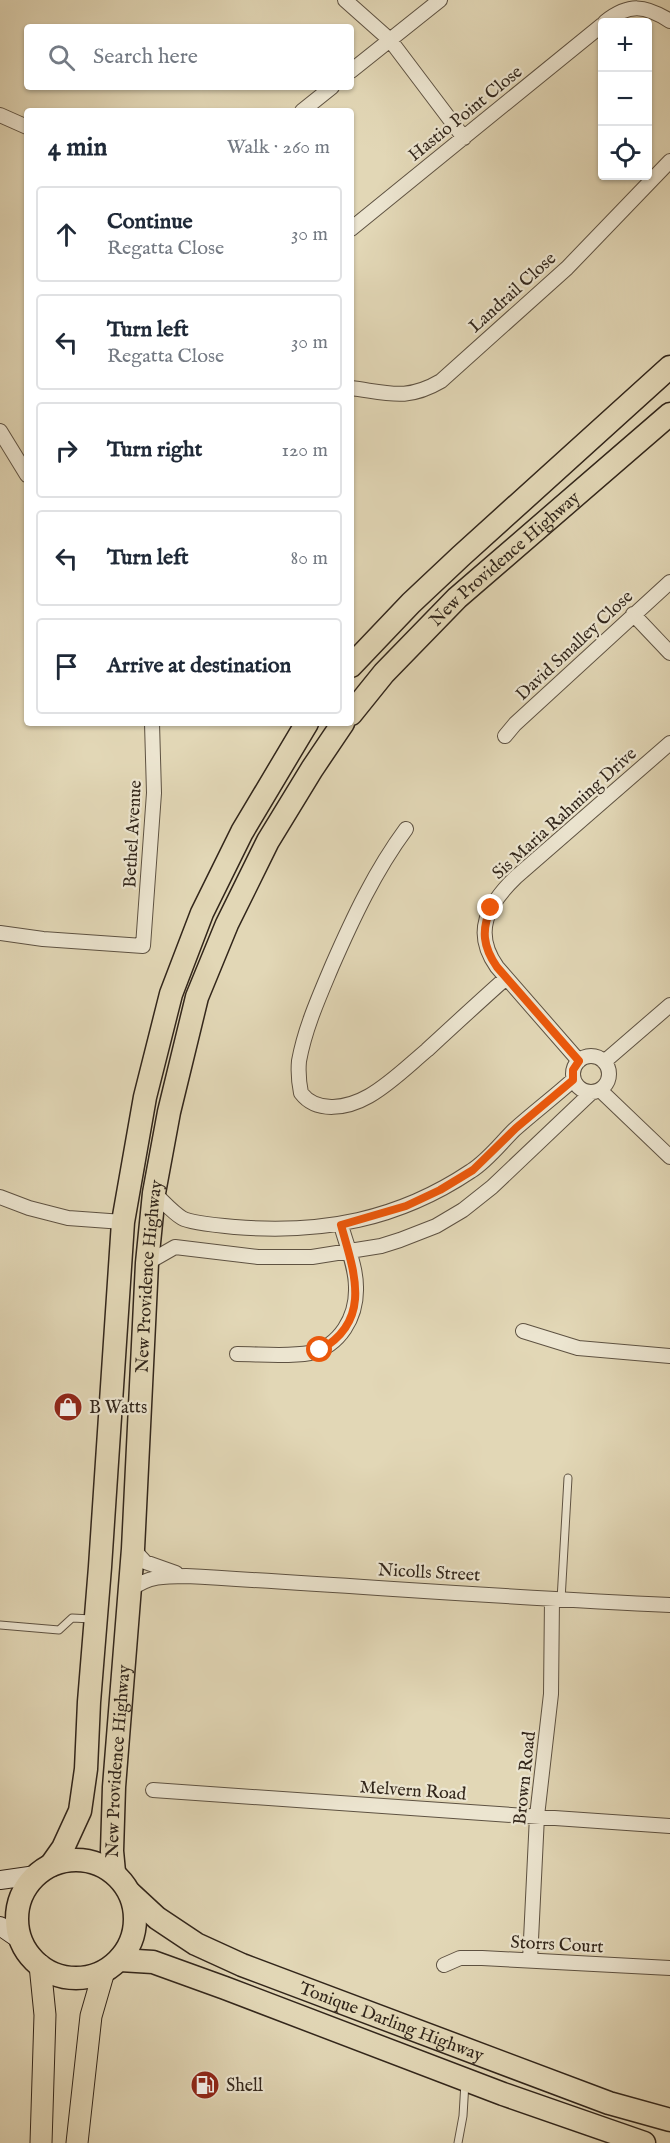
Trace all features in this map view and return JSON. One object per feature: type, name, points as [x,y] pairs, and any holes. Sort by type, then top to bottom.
[{"type":"highway","name":"New Providence Highway","points":[[354,663],[461,556],[670,367]]},
{"type":"highway","name":"New Providence Highway","points":[[354,710],[384,673],[457,598],[670,414]]},
{"type":"highway","name":"New Providence Highway","points":[[44,1870],[63,1848],[80,1811],[86,1769],[123,1222],[145,1097],[168,1004],[202,913],[242,832],[306,726]]},
{"type":"highway","name":"New Providence Highway","points":[[114,1872],[112,1851],[114,1787],[133,1549],[147,1263],[154,1194],[178,1067],[197,997],[227,924],[268,841],[341,726]]},
{"type":"highway","points":[[69,1860],[87,1861],[114,1872],[130,1893],[135,1918],[133,1935],[128,1948],[112,1965],[81,1978],[66,1977],[40,1965],[28,1955],[19,1939],[16,1920],[19,1902],[24,1888],[44,1870],[69,1860]]},
{"type":"highway","name":"Tonique Darling Highway","points":[[130,1893],[157,1918],[196,1944],[242,1965],[609,2103],[670,2120]]},
{"type":"highway","name":"Tonique Darling Highway","points":[[112,1965],[153,1962],[465,2080],[644,2143]]},
{"type":"main road","points":[[0,1880],[44,1870]]},
{"type":"main road","points":[[0,1926],[19,1939]]},
{"type":"main road","points":[[40,1965],[45,2015],[40,2143]]},
{"type":"main road","points":[[77,2143],[91,2016],[112,1965]]},
{"type":"street","points":[[345,0],[390,40],[464,138]]},
{"type":"street","points":[[354,69],[440,0]]},
{"type":"street","name":"Hastio Point Close","points":[[611,18],[619,11],[632,8],[644,9],[670,21]]},
{"type":"street","name":"Hastio Point Close","points":[[354,227],[598,29]]},
{"type":"street","points":[[306,108],[328,90]]},
{"type":"street","points":[[0,115],[24,126]]},
{"type":"street","name":"Landrail Close","points":[[354,388],[405,394],[427,389],[441,381],[567,268],[670,161]]},
{"type":"street","points":[[0,431],[24,470]]},
{"type":"street","name":"David Smalley Close","points":[[505,736],[633,614],[670,582]]},
{"type":"street","points":[[633,614],[670,653]]},
{"type":"street","name":"Bethel Avenue","points":[[0,933],[43,939],[143,946],[154,793],[152,726]]},
{"type":"street","name":"Sis Maria Rahming Drive","points":[[579,1061],[489,956],[484,930],[495,900],[516,877],[670,743]]},
{"type":"street","points":[[406,830],[373,879],[311,1018],[299,1062],[301,1093],[305,1099],[315,1105],[327,1107],[352,1103],[368,1097],[396,1076],[506,978]]},
{"type":"street","points":[[604,1062],[670,1005]]},
{"type":"street","points":[[147,1263],[175,1247],[258,1257],[312,1257],[381,1246],[436,1226],[463,1210],[492,1187],[595,1091],[604,1087],[609,1071],[604,1062],[591,1056],[579,1061],[573,1070],[573,1080],[577,1086],[583,1091],[595,1091],[670,1157]]},
{"type":"street","points":[[154,1194],[183,1219],[224,1226],[299,1229],[341,1225],[406,1206],[465,1175],[573,1080]]},
{"type":"street","points":[[0,1197],[68,1218],[123,1222]]},
{"type":"street","points":[[237,1354],[308,1353],[320,1350],[334,1342],[344,1331],[355,1304],[356,1279],[341,1225]]},
{"type":"street","points":[[523,1331],[578,1348],[670,1356]]},
{"type":"street","points":[[133,1549],[145,1562],[186,1576]]},
{"type":"street","points":[[130,1590],[148,1579],[163,1576],[186,1576]]},
{"type":"street","name":"Nicolls Street","points":[[186,1576],[471,1592],[556,1600],[670,1605]]},
{"type":"street","name":"Brown Road","points":[[530,1960],[537,1816],[551,1694],[556,1600]]},
{"type":"street","name":"Melvern Road","points":[[153,1790],[670,1826]]},
{"type":"street","name":"Storrs Court","points":[[444,1965],[460,1958],[670,1968]]},
{"type":"lane","points":[[556,1600],[568,1478]]},
{"type":"lane","points":[[0,1625],[59,1630],[72,1618],[96,1619]]},
{"type":"lane","points":[[458,2143],[463,2116],[465,2080]]},
{"type":"place","name":"B Watts","points":[[68,1407]]},
{"type":"place","name":"Shell","points":[[205,2085]]},
{"type":"route","points":[[320,1350],[334,1342],[344,1331],[355,1304],[356,1279],[341,1225],[406,1206],[440,1190],[473,1170],[516,1128],[573,1080],[573,1070],[579,1061],[489,956],[484,930],[491,908]]}]
